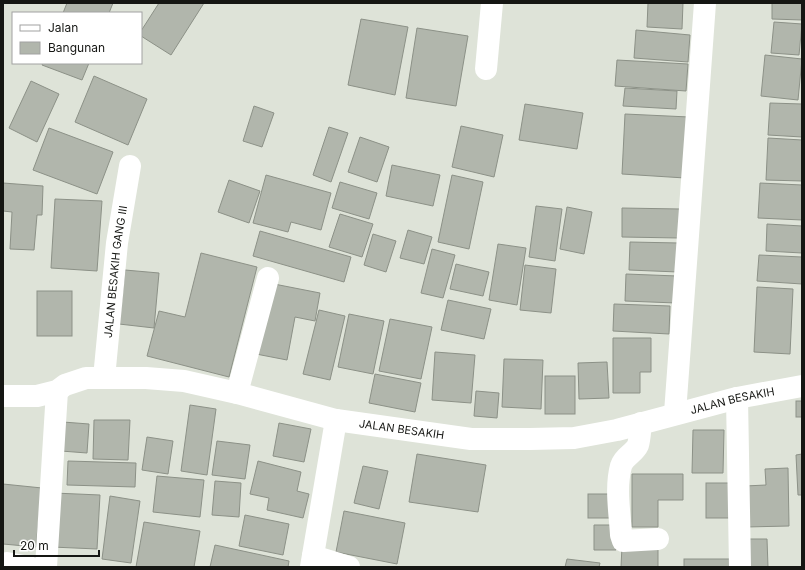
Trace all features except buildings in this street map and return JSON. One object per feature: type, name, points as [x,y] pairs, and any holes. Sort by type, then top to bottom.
[{"type":"street","points":[[486,69],[492,3]]},
{"type":"street","points":[[675,413],[706,3]]},
{"type":"street","name":"JALAN BESAKIH GANG III","points":[[104,378],[118,243],[130,166]]},
{"type":"street","points":[[237,393],[268,278]]},
{"type":"street","name":"JALAN BESAKIH","points":[[3,396],[37,396],[56,391],[77,380],[94,377],[146,378],[184,381],[237,393],[336,420],[471,439],[574,438],[617,430],[675,413],[737,398],[802,386]]},
{"type":"street","points":[[46,567],[56,391]]},
{"type":"street","points":[[737,398],[740,567]]},
{"type":"street","points":[[336,420],[312,562],[349,567]]},
{"type":"street","points":[[641,423],[638,444],[634,451],[626,456],[621,467],[619,491],[621,536],[623,541],[658,539]]},
{"type":"street","points":[[7,563],[29,567]]}]
